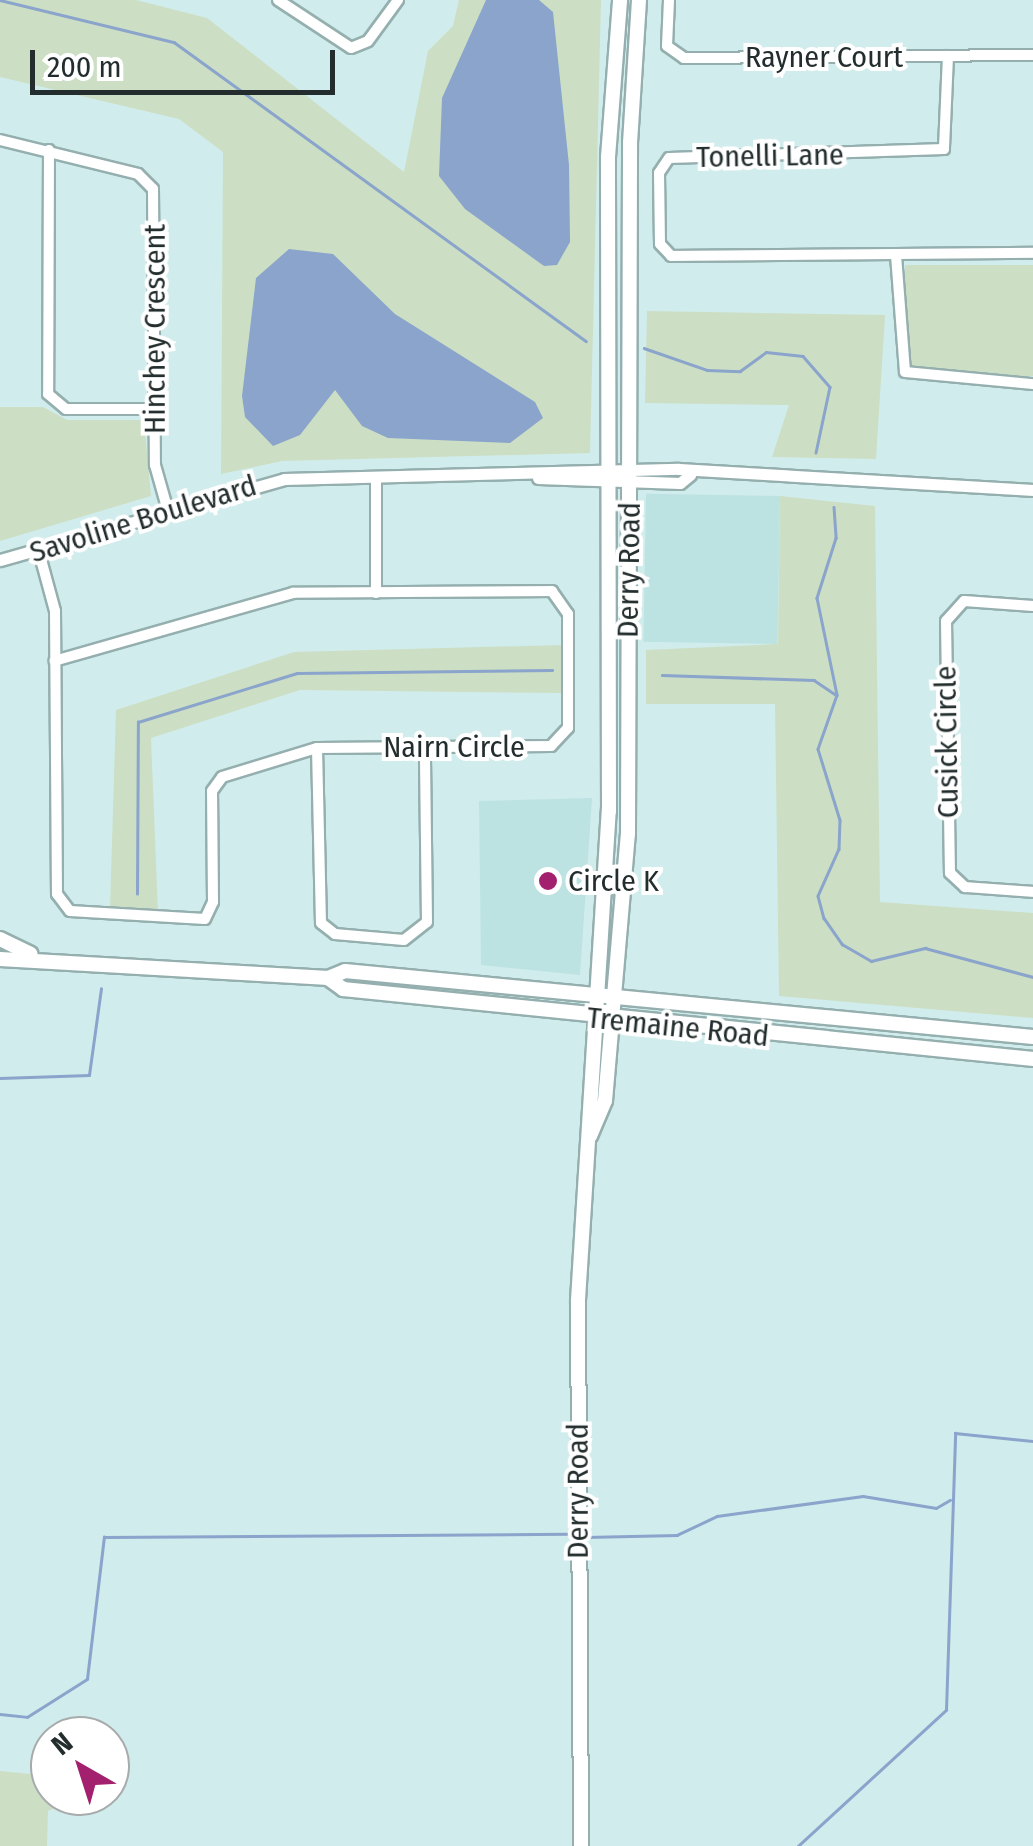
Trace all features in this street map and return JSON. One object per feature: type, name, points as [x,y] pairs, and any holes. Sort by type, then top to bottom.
[{"type":"main road","name":"Derry Road","points":[[581,1846],[578,1300],[610,811],[608,157],[620,0]]},
{"type":"main road","name":"Derry Road","points":[[590,1137],[605,1100],[628,834],[630,143],[640,0]]},
{"type":"main road","name":"Tremaine Road","points":[[0,939],[31,954]]},
{"type":"main road","name":"Tremaine Road","points":[[0,959],[31,954],[328,978],[345,971],[615,1002],[1033,1037]]},
{"type":"main road","name":"Tremaine Road","points":[[328,978],[343,990],[1033,1059]]},
{"type":"street","points":[[278,0],[351,48],[368,41],[398,0]]},
{"type":"street","name":"Rayner Court","points":[[669,0],[667,46],[684,58],[1033,55]]},
{"type":"street","name":"Tonelli Lane","points":[[948,56],[949,139],[939,152],[672,157],[660,168],[658,240],[672,256],[1033,254]]},
{"type":"street","name":"Hinchey Crescent","points":[[0,140],[138,174],[153,189],[155,465],[168,510]]},
{"type":"street","points":[[49,150],[48,394],[66,409],[156,409]]},
{"type":"street","points":[[896,255],[905,372],[1033,384]]},
{"type":"street","name":"Savoline Boulevard","points":[[0,560],[39,552],[268,481],[690,475],[1033,490]]},
{"type":"street","points":[[376,478],[376,592]]},
{"type":"street","name":"Nairn Circle","points":[[39,552],[54,600],[57,894],[70,911],[205,918],[214,784],[317,748],[425,748],[563,740],[566,604],[552,591],[280,595],[55,661]]},
{"type":"street","name":"Cusick Circle","points":[[1033,606],[964,601],[946,621],[950,873],[964,887],[1033,892]]},
{"type":"street","points":[[317,748],[321,923],[335,934],[404,940],[426,922],[425,748]]},
{"type":"shaded area","points":[[646,494],[780,496],[777,644],[643,642]]},
{"type":"shaded area","points":[[592,798],[580,975],[481,965],[479,801]]},
{"type":"green space","points":[[0,0],[136,0],[207,18],[404,172],[428,51],[453,26],[459,0],[601,0],[590,453],[282,461],[221,474],[223,152],[179,119],[0,77]]},
{"type":"green space","points":[[905,265],[1033,265],[1033,376],[905,376]]},
{"type":"green space","points":[[647,311],[885,315],[876,459],[772,457],[789,405],[645,403]]},
{"type":"green space","points":[[0,407],[43,407],[67,420],[144,420],[151,496],[0,541]]},
{"type":"green space","points":[[780,496],[875,506],[880,902],[1033,913],[1033,1018],[779,996],[775,704],[646,704],[646,650],[778,644]]},
{"type":"green space","points":[[561,645],[561,693],[300,690],[151,738],[158,912],[110,908],[116,710],[294,652]]},
{"type":"green space","points":[[0,1771],[30,1774],[30,1816],[48,1816],[47,1846],[0,1846]]},
{"type":"water","points":[[486,0],[539,0],[553,12],[569,165],[570,242],[557,265],[544,266],[465,209],[439,176],[442,98]]},
{"type":"water","points":[[289,249],[333,254],[395,314],[535,402],[543,418],[510,443],[388,438],[362,426],[335,390],[300,435],[273,446],[245,417],[242,396],[256,278]]},
{"type":"waterway","points":[[0,0],[174,42],[586,341]]},
{"type":"waterway","points":[[644,348],[707,370],[740,371],[766,352],[803,356],[830,387],[816,453]]},
{"type":"waterway","points":[[834,507],[836,538],[817,598],[837,695],[818,749],[840,820],[839,849],[818,896],[824,918],[842,944],[871,961],[925,948],[1033,977]]},
{"type":"waterway","points":[[137,894],[138,722],[297,673],[552,670]]},
{"type":"waterway","points":[[662,675],[814,680],[835,694]]},
{"type":"waterway","points":[[0,1078],[89,1075],[101,989]]},
{"type":"waterway","points":[[798,1846],[946,1710],[955,1433],[1033,1441]]},
{"type":"waterway","points":[[586,1537],[677,1535],[717,1516],[863,1496],[936,1508],[950,1500]]},
{"type":"waterway","points":[[0,1714],[27,1717],[87,1679],[104,1537],[568,1534]]},
{"type":"place","name":"Circle K","points":[[548,881]]}]
